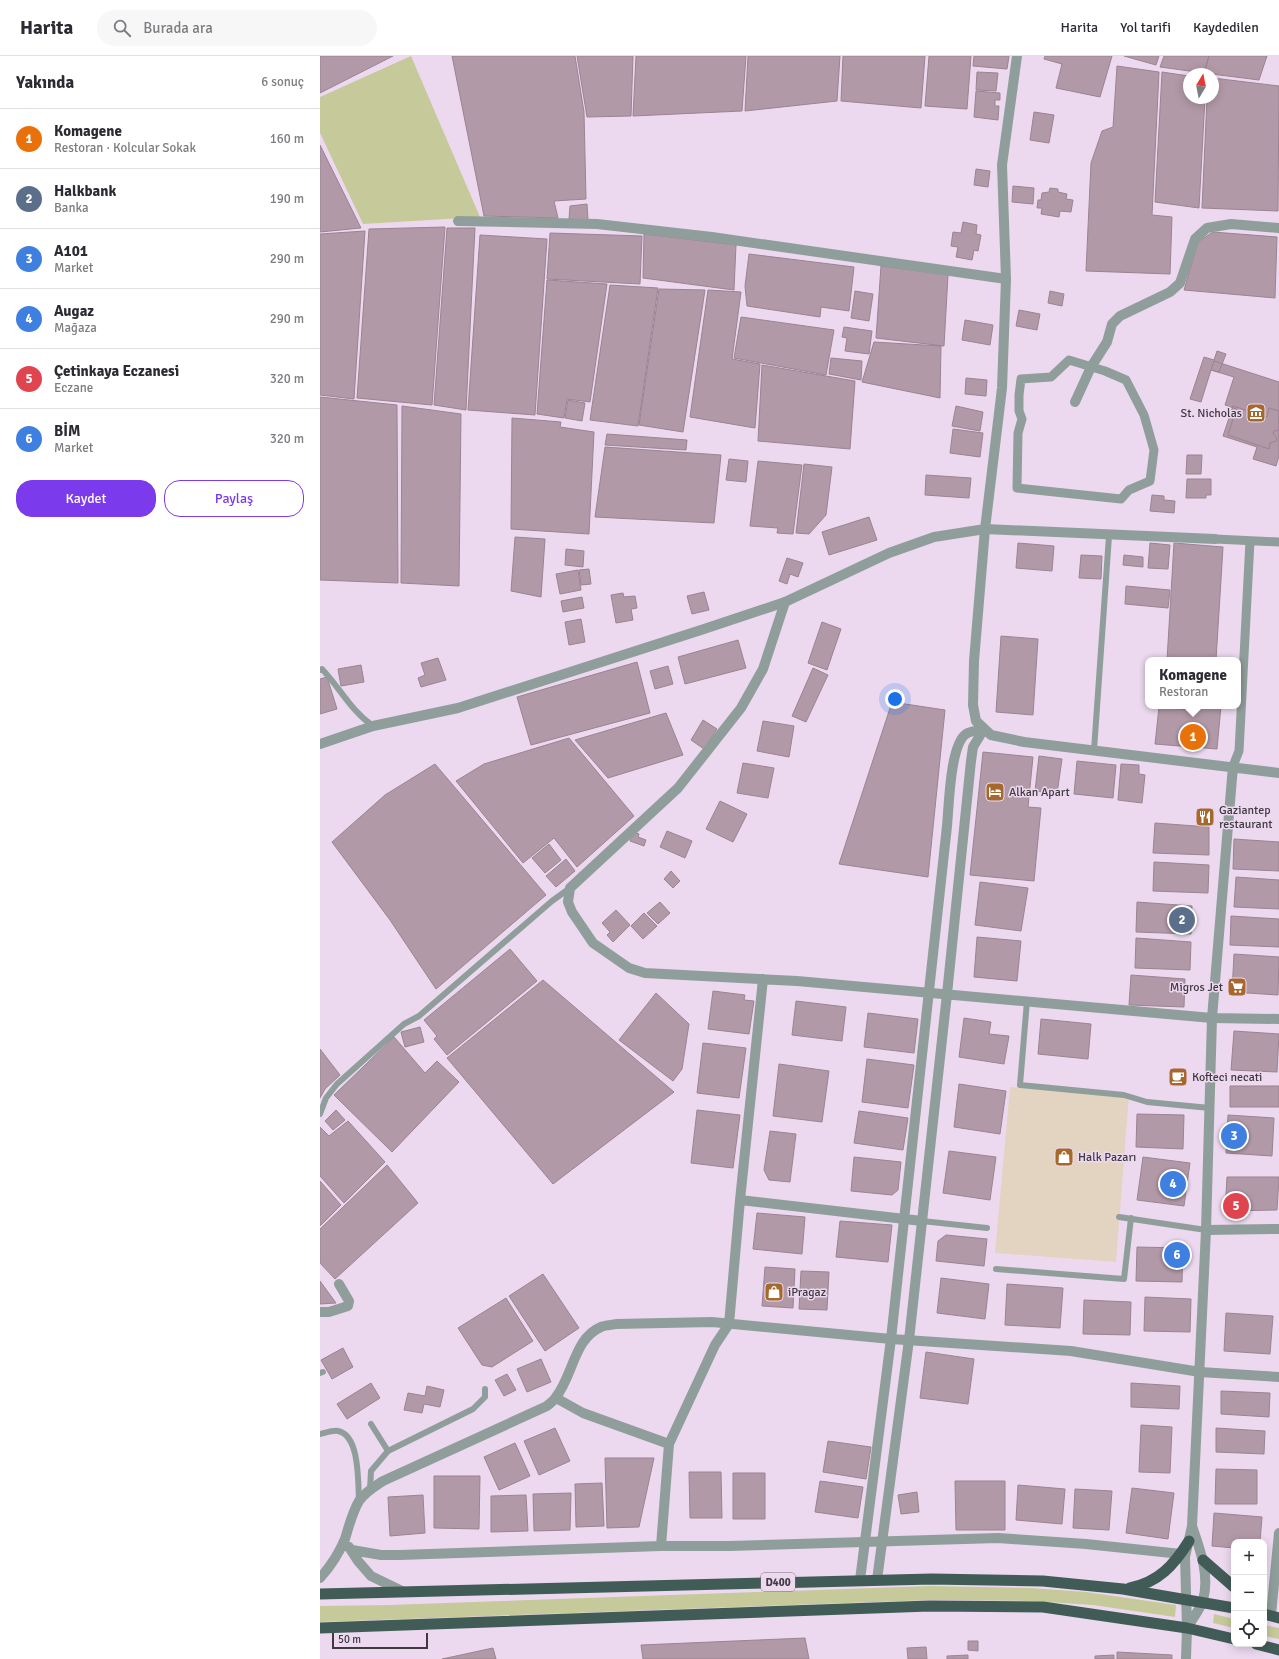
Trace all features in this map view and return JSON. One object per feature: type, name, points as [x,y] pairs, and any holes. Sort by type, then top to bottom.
[{"type":"highway","points":[[1123,1589],[1145,1585],[1157,1578],[1181,1554],[1188,1541]]},
{"type":"highway","points":[[1203,1560],[1231,1584]]},
{"type":"highway","name":"D400","points":[[320,1594],[860,1580],[1043,1580],[1123,1589],[1231,1607]]},
{"type":"highway","points":[[320,1628],[930,1606],[1042,1607],[1187,1628],[1231,1638]]},
{"type":"highway","points":[[1267,1647],[1279,1650]]},
{"type":"street","points":[[1017,56],[1002,164],[1006,279],[1002,388],[985,529],[974,660],[973,705],[976,721],[991,735],[1024,742],[1233,766],[1279,773]]},
{"type":"street","points":[[458,221],[604,224],[720,238],[1006,279]]},
{"type":"street","points":[[1075,402],[1091,367],[1107,342],[1112,324],[1120,316],[1170,292],[1180,283],[1196,239],[1207,228],[1231,224],[1279,228]]},
{"type":"street","points":[[1068,360],[1091,367],[1105,370],[1126,380],[1144,415],[1154,450],[1150,481],[1129,490],[1121,499],[1017,488],[1018,433],[1022,419],[1019,411],[1018,395],[1021,379],[1052,377],[1068,360]]},
{"type":"street","points":[[320,744],[373,726],[458,708],[785,602],[896,550],[934,536],[985,529],[1109,536],[1279,542]]},
{"type":"street","points":[[1186,1659],[1187,1628],[1185,1557],[1192,1526],[1200,1372],[1212,1018],[1233,766],[1239,751],[1250,541]]},
{"type":"street","points":[[785,602],[763,669],[741,708],[678,788],[570,888],[568,902],[572,912],[593,943],[629,968],[645,973],[763,979],[1212,1018],[1279,1019]]},
{"type":"street","points":[[860,1580],[891,1338],[953,760],[958,745],[965,734],[984,729]]},
{"type":"street","points":[[877,1580],[909,1340],[971,761],[974,747],[984,729]]},
{"type":"street","points":[[661,1546],[669,1444],[715,1345],[729,1324],[740,1200],[763,979]]},
{"type":"street","points":[[740,1200],[922,1220]]},
{"type":"street","points":[[1206,1230],[1279,1229]]},
{"type":"street","points":[[320,1312],[329,1312],[348,1306],[349,1301],[339,1284]]},
{"type":"street","points":[[320,1578],[332,1562],[344,1540],[359,1502],[370,1489],[382,1481],[547,1406],[556,1398],[583,1343],[590,1334],[602,1327],[616,1324],[712,1322],[909,1340],[1071,1351],[1200,1372],[1279,1377]]},
{"type":"street","points":[[556,1398],[583,1413],[669,1444]]},
{"type":"street","points":[[1187,1628],[1202,1602],[1205,1588],[1203,1560],[1192,1526]]},
{"type":"street","points":[[1270,1614],[1279,1533]]},
{"type":"street","points":[[352,1550],[381,1555],[400,1555],[661,1546],[729,1546],[998,1538],[1086,1544],[1181,1554]]},
{"type":"street","points":[[344,1540],[358,1561],[371,1576],[404,1592]]},
{"type":"lane","points":[[1094,750],[1109,536]]},
{"type":"lane","points":[[320,670],[322,669],[332,679],[362,718],[373,726]]},
{"type":"lane","points":[[320,1114],[326,1098],[337,1084],[404,1024],[419,1016],[552,901],[570,888]]},
{"type":"lane","points":[[1027,1001],[1020,1084],[1124,1095],[1147,1102],[1210,1108]]},
{"type":"lane","points":[[1119,1217],[1206,1230]]},
{"type":"lane","points":[[996,1268],[1124,1279],[1131,1218]]},
{"type":"lane","points":[[922,1220],[987,1228]]},
{"type":"lane","points":[[370,1489],[371,1471],[388,1451],[473,1409],[485,1397],[485,1389]]},
{"type":"lane","points":[[371,1424],[388,1451]]},
{"type":"lane","points":[[320,1434],[337,1430],[344,1433],[350,1439],[355,1449],[359,1502]]},
{"type":"shaded area","name":"Halk Pazarı","points":[[1010,1087],[1129,1096],[1116,1262],[995,1253]]},
{"type":"green space","points":[[411,56],[480,217],[363,224],[320,133],[320,97]]},
{"type":"green space","points":[[930,1586],[1030,1588],[1086,1592],[1176,1605],[1175,1617],[1093,1605],[1031,1601],[932,1600],[320,1622],[320,1606],[390,1605]]},
{"type":"green space","points":[[1214,1614],[1231,1618],[1231,1627],[1213,1623]]},
{"type":"green space","points":[[1267,1626],[1279,1628],[1279,1639],[1267,1637]]},
{"type":"building","points":[[320,56],[393,56],[320,93]]},
{"type":"building","points":[[452,56],[575,56],[584,112],[586,199],[554,201],[558,218],[484,216]]},
{"type":"building","points":[[577,56],[633,56],[631,116],[587,117]]},
{"type":"building","points":[[636,56],[746,56],[742,111],[633,116]]},
{"type":"building","points":[[748,56],[840,56],[837,101],[745,111]]},
{"type":"building","points":[[843,56],[925,56],[921,108],[841,101]]},
{"type":"building","points":[[929,56],[971,56],[967,109],[925,106]]},
{"type":"building","points":[[974,56],[1009,56],[1007,69],[973,66]]},
{"type":"building","points":[[1045,56],[1112,56],[1100,97],[1056,88],[1062,64],[1044,59]]},
{"type":"building","points":[[1124,56],[1159,56],[1156,65]]},
{"type":"building","points":[[1164,56],[1209,56],[1205,68],[1183,68],[1183,70],[1160,67]]},
{"type":"building","points":[[1209,56],[1267,56],[1259,80],[1219,75],[1219,68],[1205,68]]},
{"type":"building","points":[[1117,66],[1159,72],[1152,215],[1172,217],[1170,274],[1086,271],[1091,163],[1102,131],[1113,127]]},
{"type":"building","points":[[977,72],[998,73],[996,91],[976,90]]},
{"type":"building","points":[[1162,72],[1183,75],[1183,104],[1205,104],[1199,208],[1155,202]]},
{"type":"building","points":[[1219,79],[1279,86],[1278,211],[1202,208],[1207,104],[1219,104]]},
{"type":"building","points":[[976,91],[1000,93],[1000,100],[995,100],[995,106],[999,106],[998,120],[974,117]]},
{"type":"building","points":[[1034,112],[1054,115],[1049,143],[1030,140]]},
{"type":"building","points":[[320,145],[361,228],[320,232]]},
{"type":"building","points":[[976,169],[990,171],[988,187],[974,185]]},
{"type":"building","points":[[1013,186],[1034,188],[1033,204],[1012,202]]},
{"type":"building","points":[[1050,188],[1058,189],[1058,192],[1067,194],[1066,199],[1073,200],[1071,212],[1060,211],[1059,217],[1041,214],[1042,208],[1037,208],[1038,200],[1041,200],[1042,193],[1049,192]]},
{"type":"building","points":[[587,204],[588,220],[569,219],[570,206]]},
{"type":"building","points":[[963,222],[977,225],[976,234],[981,235],[978,251],[974,250],[972,260],[956,257],[958,247],[951,246],[953,232],[961,233]]},
{"type":"building","points":[[445,227],[432,405],[357,398],[369,229]]},
{"type":"building","points":[[447,228],[475,228],[466,410],[434,405]]},
{"type":"building","points":[[365,231],[354,399],[320,395],[320,234]]},
{"type":"building","points":[[1213,232],[1277,237],[1275,298],[1184,290],[1198,242]]},
{"type":"building","points":[[550,233],[642,236],[640,284],[547,279]]},
{"type":"building","points":[[644,234],[736,245],[734,290],[643,278]]},
{"type":"building","points":[[480,235],[547,239],[535,415],[468,410]]},
{"type":"building","points":[[749,254],[854,267],[849,311],[821,307],[820,317],[747,306],[745,286]]},
{"type":"building","points":[[881,266],[948,275],[944,346],[876,338]]},
{"type":"building","points":[[547,280],[607,284],[590,402],[567,399],[564,418],[537,414]]},
{"type":"building","points":[[610,285],[658,288],[638,426],[590,420]]},
{"type":"building","points":[[659,289],[705,290],[683,432],[639,425]]},
{"type":"building","points":[[708,290],[741,292],[732,359],[760,364],[755,428],[690,417]]},
{"type":"building","points":[[855,291],[873,294],[869,321],[851,318]]},
{"type":"building","points":[[1050,291],[1064,294],[1062,306],[1048,303]]},
{"type":"building","points":[[1019,310],[1040,314],[1037,330],[1016,326]]},
{"type":"building","points":[[741,317],[834,330],[826,375],[734,358]]},
{"type":"building","points":[[965,320],[993,325],[990,345],[962,340]]},
{"type":"building","points":[[844,327],[872,331],[869,354],[845,351],[847,338],[842,337]]},
{"type":"building","points":[[874,342],[941,346],[940,398],[862,382]]},
{"type":"building","points":[[1217,351],[1226,354],[1219,372],[1211,370],[1201,402],[1190,399],[1204,357],[1214,360]]},
{"type":"building","points":[[831,358],[862,361],[861,380],[829,374]]},
{"type":"building","points":[[1214,361],[1279,382],[1279,430],[1274,431],[1273,434],[1277,438],[1276,441],[1270,443],[1269,449],[1228,435],[1236,409],[1225,405],[1234,377],[1211,370]]},
{"type":"building","points":[[762,365],[855,381],[850,449],[758,441]]},
{"type":"building","points":[[966,378],[987,380],[986,396],[965,394]]},
{"type":"building","points":[[320,397],[397,405],[398,583],[320,580]]},
{"type":"building","points":[[568,400],[585,403],[582,421],[565,418]]},
{"type":"building","points":[[402,406],[461,414],[459,586],[401,583]]},
{"type":"building","points":[[956,406],[983,412],[980,431],[952,426]]},
{"type":"building","points":[[1233,406],[1267,417],[1269,408],[1279,411],[1279,456],[1276,466],[1253,459],[1257,447],[1223,436]]},
{"type":"building","points":[[512,418],[561,422],[560,427],[594,432],[589,534],[511,529]]},
{"type":"building","points":[[953,429],[983,433],[980,457],[950,453]]},
{"type":"building","points":[[607,434],[687,440],[686,450],[605,445]]},
{"type":"building","points":[[605,447],[721,455],[714,523],[595,517]]},
{"type":"building","points":[[1187,455],[1202,455],[1201,474],[1186,474]]},
{"type":"building","points":[[729,459],[748,461],[746,482],[726,480]]},
{"type":"building","points":[[758,461],[802,465],[793,534],[777,533],[778,528],[750,526]]},
{"type":"building","points":[[804,464],[832,467],[826,515],[809,534],[796,533]]},
{"type":"building","points":[[926,475],[971,478],[969,498],[925,495]]},
{"type":"building","points":[[1187,479],[1211,479],[1211,495],[1206,495],[1206,498],[1186,498]]},
{"type":"building","points":[[1152,495],[1164,496],[1164,500],[1175,501],[1174,513],[1150,511]]},
{"type":"building","points":[[869,517],[877,540],[829,555],[822,532]]},
{"type":"building","points":[[515,537],[545,539],[541,597],[511,591]]},
{"type":"building","points":[[1018,543],[1054,546],[1052,571],[1016,568]]},
{"type":"building","points":[[1150,543],[1170,545],[1168,569],[1148,568]]},
{"type":"building","points":[[1174,543],[1223,547],[1216,657],[1167,657]]},
{"type":"building","points":[[566,549],[584,551],[583,567],[565,565]]},
{"type":"building","points":[[1081,555],[1102,556],[1101,579],[1079,578]]},
{"type":"building","points":[[1124,555],[1143,557],[1143,567],[1123,565]]},
{"type":"building","points":[[787,558],[803,563],[798,577],[790,574],[787,584],[779,581]]},
{"type":"building","points":[[589,569],[591,584],[581,585],[579,570]]},
{"type":"building","points":[[578,570],[581,590],[560,594],[556,574]]},
{"type":"building","points":[[1126,586],[1170,590],[1168,608],[1125,604]]},
{"type":"building","points":[[704,592],[709,610],[692,614],[687,596]]},
{"type":"building","points":[[623,593],[624,597],[635,596],[637,608],[631,609],[633,620],[616,623],[611,595]]},
{"type":"building","points":[[582,597],[584,608],[563,612],[561,601]]},
{"type":"building","points":[[581,619],[585,642],[569,645],[565,622]]},
{"type":"building","points":[[822,622],[841,629],[827,670],[808,663]]},
{"type":"building","points":[[1001,636],[1038,639],[1033,715],[996,712]]},
{"type":"building","points":[[738,640],[746,668],[685,684],[678,657]]},
{"type":"building","points":[[438,658],[446,680],[421,687],[418,678],[425,675],[421,663]]},
{"type":"building","points":[[637,662],[650,713],[531,745],[517,697]]},
{"type":"building","points":[[361,665],[364,682],[341,686],[338,669]]},
{"type":"building","points":[[668,666],[673,684],[655,689],[650,671]]},
{"type":"building","points":[[813,668],[828,675],[806,722],[792,716]]},
{"type":"building","points":[[327,677],[337,709],[320,714],[320,679]]},
{"type":"building","points":[[892,702],[945,710],[928,877],[839,864]]},
{"type":"building","points":[[1159,709],[1221,709],[1217,749],[1155,744]]},
{"type":"building","points":[[666,713],[683,755],[608,778],[575,740]]},
{"type":"building","points":[[703,720],[717,729],[704,749],[691,740]]},
{"type":"building","points":[[763,721],[794,726],[789,757],[757,751]]},
{"type":"building","points":[[569,738],[634,816],[577,867],[554,838],[523,863],[456,781],[484,764]]},
{"type":"building","points":[[983,752],[1033,757],[1028,807],[1041,808],[1034,881],[970,875]]},
{"type":"building","points":[[1039,756],[1062,759],[1057,794],[1035,791]]},
{"type":"building","points":[[1077,761],[1116,765],[1113,798],[1074,794]]},
{"type":"building","points":[[743,763],[774,768],[768,798],[737,793]]},
{"type":"building","points":[[435,764],[546,895],[436,989],[390,920],[332,842],[385,795]]},
{"type":"building","points":[[1121,764],[1139,765],[1139,774],[1145,775],[1142,803],[1118,800]]},
{"type":"building","points":[[720,801],[747,814],[733,842],[706,829]]},
{"type":"building","points":[[1155,823],[1209,827],[1209,855],[1153,853]]},
{"type":"building","points":[[667,831],[692,841],[685,858],[660,847]]},
{"type":"building","points":[[634,832],[639,834],[638,837],[646,840],[644,846],[630,841]]},
{"type":"building","points":[[1234,839],[1279,842],[1279,871],[1233,869]]},
{"type":"building","points":[[549,844],[561,860],[545,873],[532,858]]},
{"type":"building","points":[[566,859],[575,871],[556,887],[546,876]]},
{"type":"building","points":[[1154,862],[1209,865],[1208,893],[1153,891]]},
{"type":"building","points":[[671,871],[680,881],[673,888],[664,879]]},
{"type":"building","points":[[1236,877],[1279,880],[1279,909],[1234,907]]},
{"type":"building","points":[[980,882],[1028,888],[1021,931],[975,925]]},
{"type":"building","points":[[660,902],[670,913],[658,924],[647,913]]},
{"type":"building","points":[[1137,902],[1192,906],[1191,934],[1136,932]]},
{"type":"building","points":[[616,910],[630,925],[613,942],[607,935],[610,932],[602,923]]},
{"type":"building","points":[[644,913],[657,926],[643,939],[631,926]]},
{"type":"building","points":[[1231,916],[1279,919],[1279,947],[1230,945]]},
{"type":"building","points":[[977,937],[1021,941],[1017,981],[974,977]]},
{"type":"building","points":[[1136,938],[1191,942],[1190,970],[1135,968]]},
{"type":"building","points":[[510,949],[537,981],[447,1055],[434,1039],[437,1036],[424,1020]]},
{"type":"building","points":[[1234,954],[1279,957],[1278,995],[1232,992]]},
{"type":"building","points":[[1131,975],[1185,979],[1184,1007],[1129,1005]]},
{"type":"building","points":[[543,980],[674,1092],[553,1184],[447,1058]]},
{"type":"building","points":[[713,991],[745,995],[744,1000],[754,1001],[749,1034],[708,1029]]},
{"type":"building","points":[[656,993],[689,1024],[682,1069],[673,1081],[619,1040]]},
{"type":"building","points":[[796,1001],[846,1007],[842,1041],[792,1035]]},
{"type":"building","points":[[868,1013],[918,1019],[914,1053],[864,1047]]},
{"type":"building","points":[[964,1018],[991,1022],[989,1034],[1009,1036],[1004,1064],[959,1057]]},
{"type":"building","points":[[1041,1019],[1091,1024],[1088,1059],[1038,1054]]},
{"type":"building","points":[[420,1027],[424,1042],[405,1047],[401,1032]]},
{"type":"building","points":[[1234,1031],[1279,1034],[1277,1072],[1231,1070]]},
{"type":"building","points":[[394,1037],[425,1073],[437,1061],[459,1082],[392,1152],[334,1095]]},
{"type":"building","points":[[703,1043],[746,1048],[739,1098],[697,1093]]},
{"type":"building","points":[[320,1049],[340,1075],[325,1089],[320,1098]]},
{"type":"building","points":[[867,1059],[914,1065],[908,1108],[862,1102]]},
{"type":"building","points":[[779,1064],[829,1071],[822,1122],[773,1116]]},
{"type":"building","points":[[959,1084],[1006,1091],[1000,1134],[954,1127]]},
{"type":"building","points":[[1230,1086],[1279,1086],[1279,1107],[1230,1107]]},
{"type":"building","points":[[336,1110],[345,1120],[333,1130],[325,1121]]},
{"type":"building","points":[[697,1110],[740,1115],[733,1168],[691,1163]]},
{"type":"building","points":[[859,1111],[908,1118],[903,1150],[854,1143]]},
{"type":"building","points":[[1137,1114],[1184,1115],[1183,1149],[1136,1147]]},
{"type":"building","points":[[1228,1115],[1274,1118],[1272,1156],[1226,1153]]},
{"type":"building","points":[[348,1121],[385,1162],[344,1203],[320,1176],[320,1127],[329,1136]]},
{"type":"building","points":[[770,1131],[796,1134],[790,1182],[769,1180],[764,1170]]},
{"type":"building","points":[[949,1151],[996,1157],[990,1200],[943,1193]]},
{"type":"building","points":[[854,1157],[901,1162],[898,1190],[892,1195],[851,1191]]},
{"type":"building","points":[[1143,1157],[1190,1163],[1184,1206],[1137,1200]]},
{"type":"building","points":[[387,1165],[418,1203],[335,1279],[320,1263],[320,1229]]},
{"type":"building","points":[[1227,1177],[1279,1177],[1277,1210],[1225,1211]]},
{"type":"building","points":[[320,1181],[341,1205],[320,1226]]},
{"type":"building","points":[[757,1213],[805,1217],[802,1254],[753,1249]]},
{"type":"building","points":[[840,1221],[892,1225],[888,1262],[836,1257]]},
{"type":"building","points":[[946,1235],[987,1239],[984,1266],[936,1261],[938,1241]]},
{"type":"building","points":[[1137,1247],[1183,1248],[1182,1282],[1136,1281]]},
{"type":"building","points":[[765,1267],[795,1269],[793,1308],[762,1306]]},
{"type":"building","points":[[801,1271],[829,1272],[827,1310],[799,1309]]},
{"type":"building","points":[[543,1274],[579,1328],[545,1351],[509,1296]]},
{"type":"building","points":[[941,1278],[989,1284],[985,1319],[937,1313]]},
{"type":"building","points":[[320,1281],[336,1303],[320,1304]]},
{"type":"building","points":[[1007,1284],[1063,1288],[1060,1328],[1005,1325]]},
{"type":"building","points":[[1145,1297],[1191,1299],[1190,1332],[1144,1331]]},
{"type":"building","points":[[506,1298],[533,1341],[492,1367],[482,1365],[458,1328]]},
{"type":"building","points":[[1084,1300],[1131,1302],[1130,1335],[1083,1334]]},
{"type":"building","points":[[1226,1313],[1273,1316],[1270,1354],[1224,1351]]},
{"type":"building","points":[[343,1348],[353,1367],[332,1379],[321,1360]]},
{"type":"building","points":[[926,1352],[974,1359],[968,1404],[920,1398]]},
{"type":"building","points":[[541,1359],[551,1382],[527,1392],[517,1369]]},
{"type":"building","points":[[507,1374],[516,1390],[504,1396],[495,1380]]},
{"type":"building","points":[[371,1383],[380,1398],[347,1419],[337,1404]]},
{"type":"building","points":[[1131,1383],[1180,1386],[1179,1409],[1131,1407]]},
{"type":"building","points":[[427,1386],[444,1390],[440,1407],[424,1404],[422,1413],[404,1410],[408,1393],[425,1396]]},
{"type":"building","points":[[1221,1391],[1270,1393],[1269,1417],[1221,1414]]},
{"type":"building","points":[[1141,1425],[1172,1427],[1170,1473],[1139,1472]]},
{"type":"building","points":[[555,1428],[570,1461],[539,1475],[524,1441]]},
{"type":"building","points":[[1216,1428],[1265,1431],[1264,1454],[1216,1452]]},
{"type":"building","points":[[828,1441],[871,1447],[866,1479],[823,1472]]},
{"type":"building","points":[[515,1443],[530,1476],[499,1490],[484,1457]]},
{"type":"building","points":[[605,1458],[654,1458],[639,1527],[607,1528]]},
{"type":"building","points":[[1216,1469],[1257,1470],[1257,1504],[1215,1504]]},
{"type":"building","points":[[689,1472],[721,1472],[722,1518],[690,1518]]},
{"type":"building","points":[[733,1473],[765,1473],[765,1519],[733,1519]]},
{"type":"building","points":[[434,1476],[480,1476],[479,1529],[434,1528]]},
{"type":"building","points":[[820,1481],[863,1487],[858,1518],[815,1512]]},
{"type":"building","points":[[955,1481],[1005,1481],[1005,1530],[956,1530]]},
{"type":"building","points":[[602,1483],[604,1526],[576,1527],[575,1484]]},
{"type":"building","points":[[1018,1485],[1065,1489],[1062,1524],[1016,1520]]},
{"type":"building","points":[[1132,1488],[1174,1493],[1168,1539],[1126,1533]]},
{"type":"building","points":[[1075,1489],[1112,1491],[1109,1530],[1073,1528]]},
{"type":"building","points":[[917,1492],[919,1512],[901,1514],[898,1495]]},
{"type":"building","points":[[571,1493],[570,1530],[534,1531],[533,1494]]},
{"type":"building","points":[[423,1495],[425,1533],[390,1536],[388,1497]]},
{"type":"building","points":[[526,1495],[528,1531],[491,1532],[491,1496]]},
{"type":"building","points":[[1214,1513],[1262,1517],[1260,1539],[1231,1539],[1231,1548],[1212,1546]]},
{"type":"building","points":[[805,1638],[809,1659],[643,1659],[641,1645]]},
{"type":"building","points":[[968,1641],[978,1641],[978,1651],[968,1650]]},
{"type":"building","points":[[926,1647],[927,1659],[908,1659],[907,1648]]},
{"type":"building","points":[[493,1648],[496,1659],[442,1659]]},
{"type":"building","points":[[1117,1652],[1172,1655],[1172,1659],[1117,1659]]},
{"type":"building","points":[[968,1655],[968,1659],[947,1659],[947,1656]]},
{"type":"building","points":[[1114,1655],[1114,1659],[1095,1659],[1095,1656]]},
{"type":"place","name":"St. Nicholas","points":[[1256,413]]},
{"type":"place","name":"Komagene","points":[[1193,737]]},
{"type":"place","name":"Alkan Apart","points":[[995,792]]},
{"type":"place","name":"Gaziantep restaurant","points":[[1205,817]]},
{"type":"place","name":"Halkbank","points":[[1182,920]]},
{"type":"place","name":"Migros Jet","points":[[1237,987]]},
{"type":"place","name":"Kofteci necati","points":[[1178,1077]]},
{"type":"place","name":"A101","points":[[1234,1136]]},
{"type":"place","name":"Halk Pazarı","points":[[1064,1157]]},
{"type":"place","name":"Augaz","points":[[1173,1184]]},
{"type":"place","name":"Çetinkaya Eczanesi","points":[[1236,1206]]},
{"type":"place","name":"BİM","points":[[1177,1255]]},
{"type":"place","name":"iPragaz","points":[[774,1292]]}]
